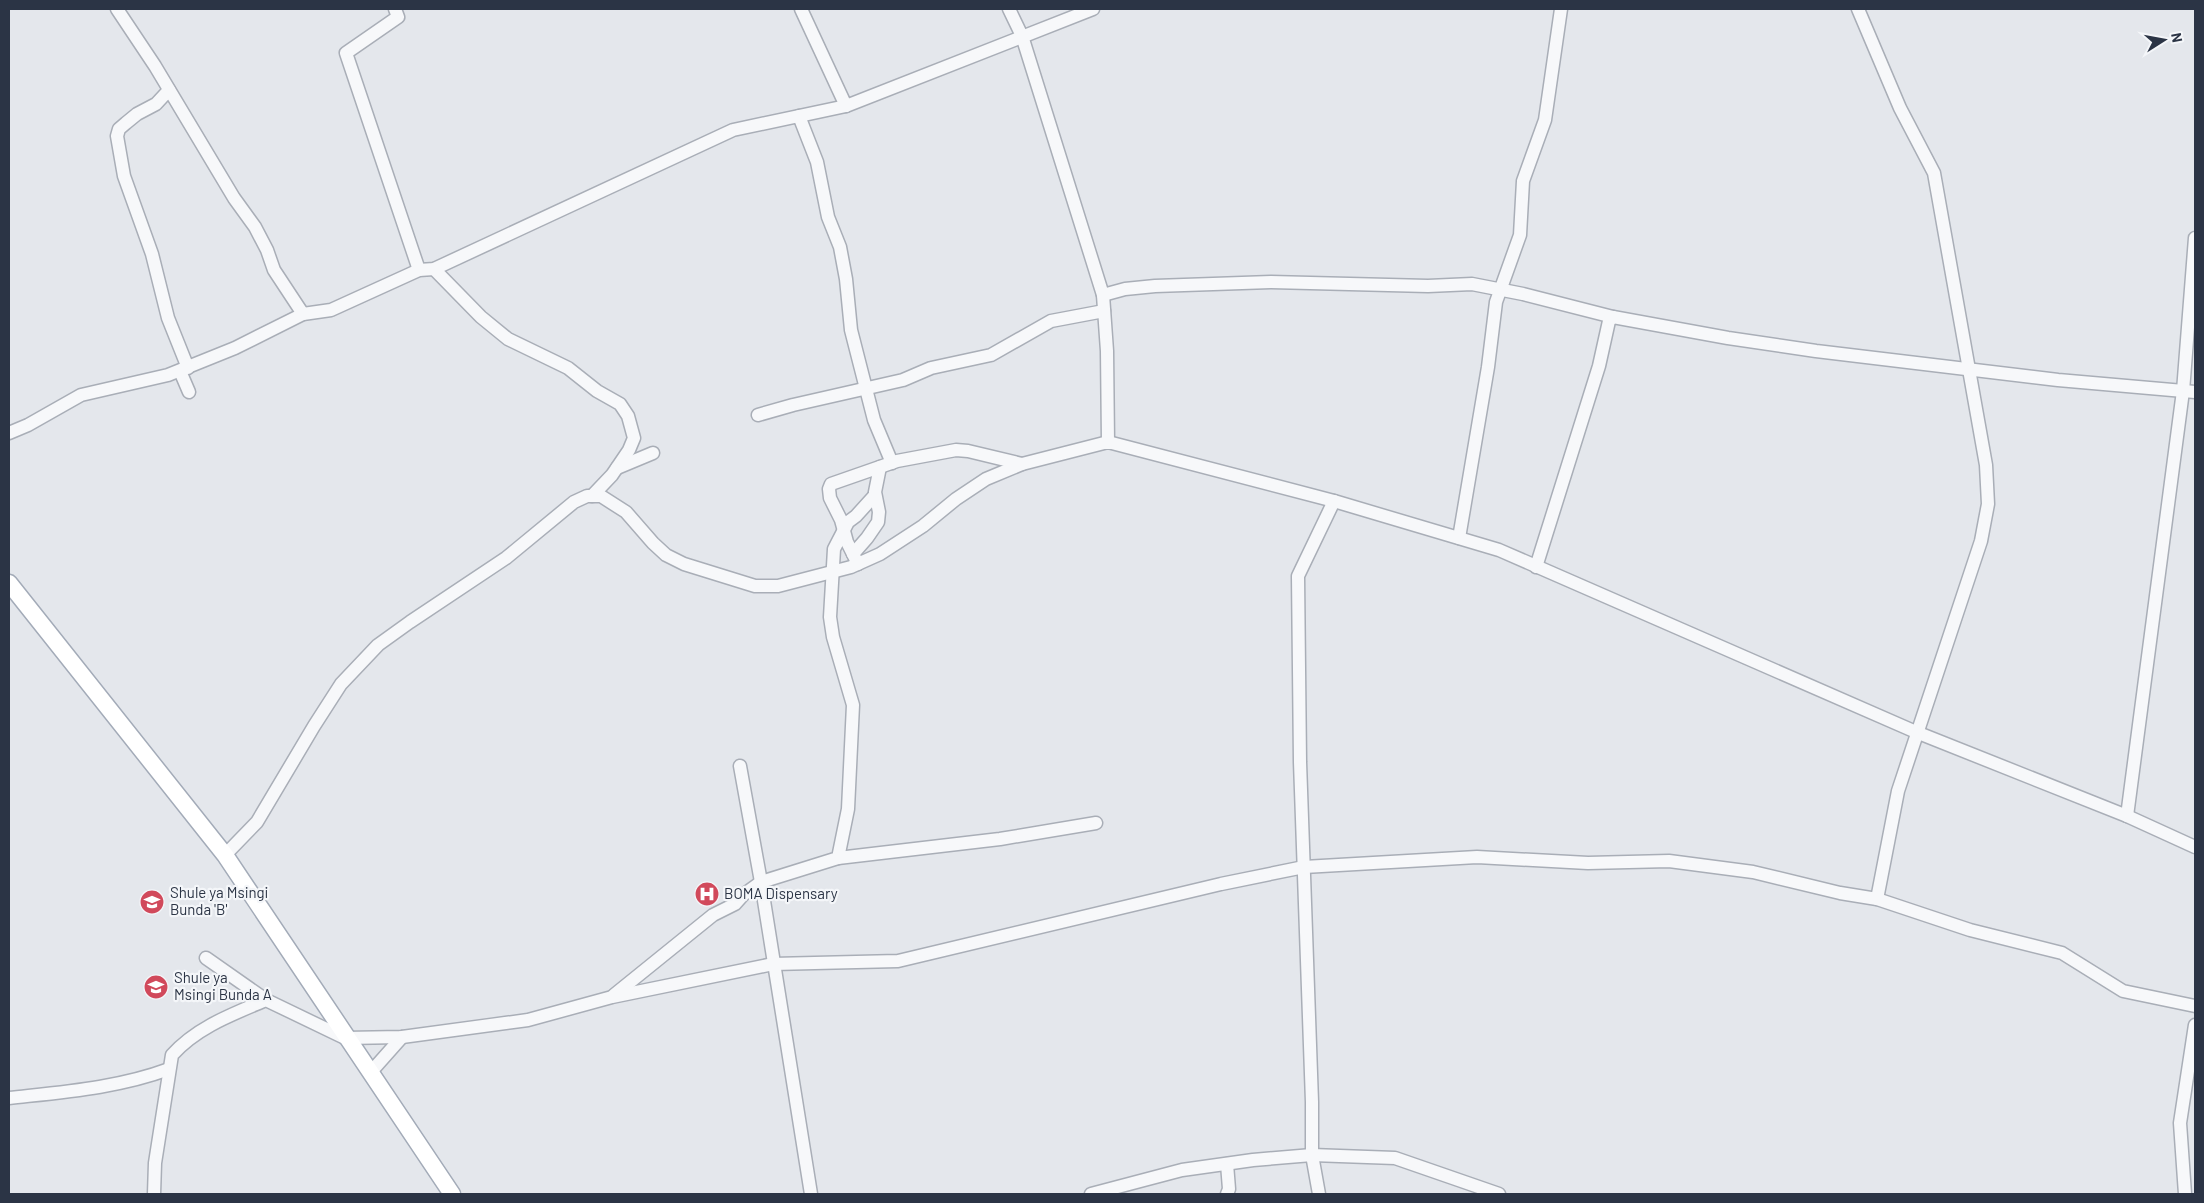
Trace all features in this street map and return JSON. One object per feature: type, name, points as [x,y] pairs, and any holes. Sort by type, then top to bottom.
[{"type":"main road","points":[[9,583],[225,855],[345,1038],[452,1194]]},
{"type":"street","points":[[117,9],[169,90],[234,198],[255,227],[267,250],[274,270],[303,314]]},
{"type":"street","points":[[395,9],[398,17],[346,53],[419,270]]},
{"type":"street","points":[[801,9],[846,106]]},
{"type":"street","points":[[1009,9],[1022,36],[1103,295],[1107,351],[1108,442]]},
{"type":"street","points":[[9,434],[81,395],[168,376],[236,348],[303,314],[330,310],[419,270],[434,269],[733,130],[846,106],[1093,9]]},
{"type":"street","points":[[1458,538],[1488,368],[1496,302],[1520,236],[1523,181],[1545,120],[1561,9]]},
{"type":"street","points":[[1858,9],[1900,108],[1934,173],[1986,465],[1988,504],[1975,559],[1916,732],[1898,791],[1877,899]]},
{"type":"street","points":[[169,90],[156,104],[137,114],[126,123],[119,130],[117,136],[124,176],[152,254],[189,392]]},
{"type":"street","points":[[799,116],[817,162],[828,217],[840,247],[846,279],[851,330],[874,420],[892,463]]},
{"type":"street","points":[[2127,816],[2189,391],[2195,238]]},
{"type":"street","points":[[434,269],[480,317],[508,339],[568,368],[597,391],[620,404],[628,416],[634,438],[629,450],[617,468],[592,496]]},
{"type":"street","points":[[1103,295],[1125,289],[1155,286],[1271,282],[1428,286],[1472,284],[1501,289],[1613,317],[1806,350],[2058,380],[2189,391]]},
{"type":"street","points":[[758,415],[793,405],[903,380],[931,368],[991,355],[1032,334],[1051,321],[1104,311]]},
{"type":"street","points":[[1536,567],[1599,366],[1610,321],[1613,317]]},
{"type":"street","points":[[225,855],[257,822],[310,732],[341,684],[378,646],[410,622],[506,558],[574,502],[592,496],[601,496],[626,512],[653,543],[666,554],[684,564],[755,586],[778,586],[834,572],[855,559],[880,554],[923,526],[956,499],[986,479],[1022,464],[1108,442],[1334,501],[1499,550],[1916,732],[2127,816],[2195,847]]},
{"type":"street","points":[[855,559],[846,542],[844,529],[830,498],[829,489],[831,484],[892,463],[956,450],[968,451],[1022,464]]},
{"type":"street","points":[[617,468],[653,453]]},
{"type":"street","points":[[855,559],[878,522],[879,512],[875,495],[880,467]]},
{"type":"street","points":[[838,858],[848,809],[853,705],[833,637],[830,617],[834,549],[848,522],[875,495]]},
{"type":"street","points":[[1318,1194],[1312,1155],[1312,1102],[1300,762],[1298,576],[1334,501]]},
{"type":"street","points":[[740,766],[761,882],[811,1194]]},
{"type":"street","points":[[612,997],[713,915],[734,904],[761,882],[838,858],[1000,839],[1096,823]]},
{"type":"street","points":[[206,958],[266,1000],[345,1038],[402,1037],[528,1020],[612,997],[773,964],[898,962],[1221,884],[1304,867],[1477,857],[1588,863],[1669,861],[1753,872],[1840,893],[1877,899],[1970,930],[2062,953],[2123,991],[2195,1006]]},
{"type":"street","points":[[154,1194],[155,1164],[172,1055],[183,1042],[216,1023],[266,1000]]},
{"type":"street","points":[[2185,1194],[2180,1123],[2195,1025]]},
{"type":"street","points":[[370,1073],[402,1037]]},
{"type":"street","points":[[9,1098],[119,1084],[169,1069]]},
{"type":"street","points":[[1091,1194],[1182,1170],[1312,1155],[1395,1158],[1499,1194]]},
{"type":"street","points":[[1227,1164],[1229,1189],[1227,1194]]},
{"type":"place","name":"BOMA Dispensary","points":[[707,894]]},
{"type":"place","name":"Shule ya Msingi Bunda 'B'","points":[[152,902]]},
{"type":"place","name":"Shule ya Msingi Bunda A","points":[[156,987]]}]
